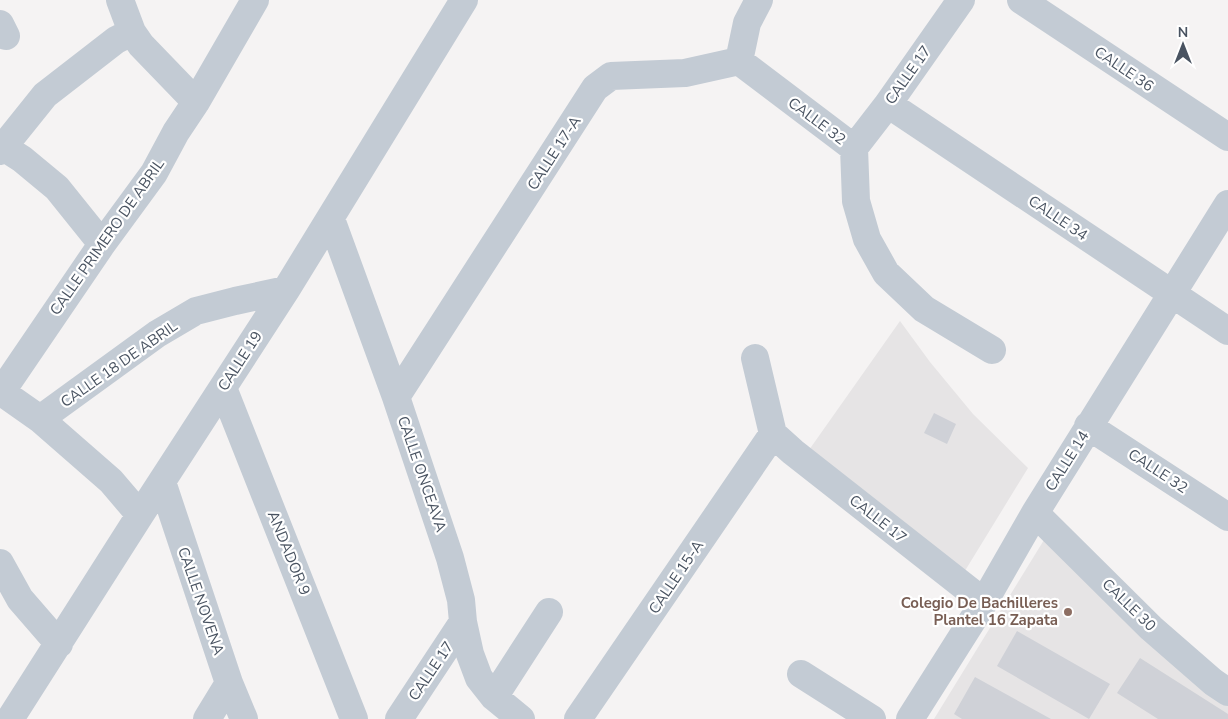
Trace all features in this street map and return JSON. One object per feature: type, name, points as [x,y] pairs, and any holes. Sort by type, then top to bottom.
[{"type":"street","points":[[120,0],[132,32],[141,45],[196,102]]},
{"type":"street","name":"CALLE PRIMERO DE ABRIL","points":[[0,392],[102,244],[154,173],[176,132],[196,102],[255,0]]},
{"type":"street","name":"CALLE 19","points":[[10,719],[286,290],[464,0]]},
{"type":"street","points":[[739,61],[747,23],[760,0]]},
{"type":"street","name":"CALLE 17","points":[[854,148],[888,104],[961,0]]},
{"type":"street","name":"CALLE 36","points":[[1021,0],[1228,137]]},
{"type":"street","points":[[102,244],[57,188],[22,159],[1,148],[45,95],[116,40],[132,32]]},
{"type":"street","name":"CALLE 32","points":[[739,61],[854,148],[856,201],[867,239],[886,273],[924,309],[992,350]]},
{"type":"street","name":"CALLE 17-A","points":[[396,397],[595,88],[612,76],[685,73],[739,61]]},
{"type":"street","name":"CALLE 34","points":[[888,104],[1228,331]]},
{"type":"street","name":"CALLE 14","points":[[910,719],[984,602],[1088,426],[1228,204]]},
{"type":"street","name":"CALLE ONCEAVA","points":[[331,218],[396,397],[450,558],[470,654],[479,678],[494,697],[521,719]]},
{"type":"street","name":"CALLE 18 DE ABRIL","points":[[40,420],[157,334],[196,312],[286,290]]},
{"type":"street","points":[[755,358],[773,434]]},
{"type":"street","name":"ANDADOR 9","points":[[223,388],[354,719]]},
{"type":"street","points":[[0,392],[40,420],[111,481],[140,515]]},
{"type":"street","name":"CALLE 32","points":[[1088,426],[1228,517]]},
{"type":"street","name":"CALLE 17","points":[[773,434],[793,452],[984,602]]},
{"type":"street","name":"CALLE 15-A","points":[[578,719],[773,434]]},
{"type":"street","name":"CALLE NOVENA","points":[[162,482],[229,683],[244,719]]},
{"type":"street","name":"CALLE 30","points":[[1035,513],[1151,628],[1213,682],[1228,692]]},
{"type":"street","points":[[0,563],[20,599],[59,644]]},
{"type":"street","points":[[494,697],[549,612]]},
{"type":"street","name":"CALLE 17","points":[[399,719],[463,622]]},
{"type":"street","points":[[801,674],[872,719]]},
{"type":"street","points":[[207,719],[229,683]]},
{"type":"shaded area","points":[[900,321],[930,362],[973,414],[1028,468],[963,574],[809,450]]},
{"type":"shaded area","name":"Colegio De Bachilleres Plantel 16 Zapata","points":[[1044,540],[1228,684],[1228,719],[934,719]]},
{"type":"building","points":[[934,413],[956,424],[947,444],[924,433]]},
{"type":"building","points":[[1017,631],[1110,684],[1089,719],[997,666]]},
{"type":"building","points":[[1140,658],[1228,714],[1228,719],[1158,719],[1117,693]]},
{"type":"building","points":[[975,677],[1051,719],[962,719],[954,714]]},
{"type":"place","name":"Colegio De Bachilleres Plantel 16 Zapata","points":[[1068,612]]}]
